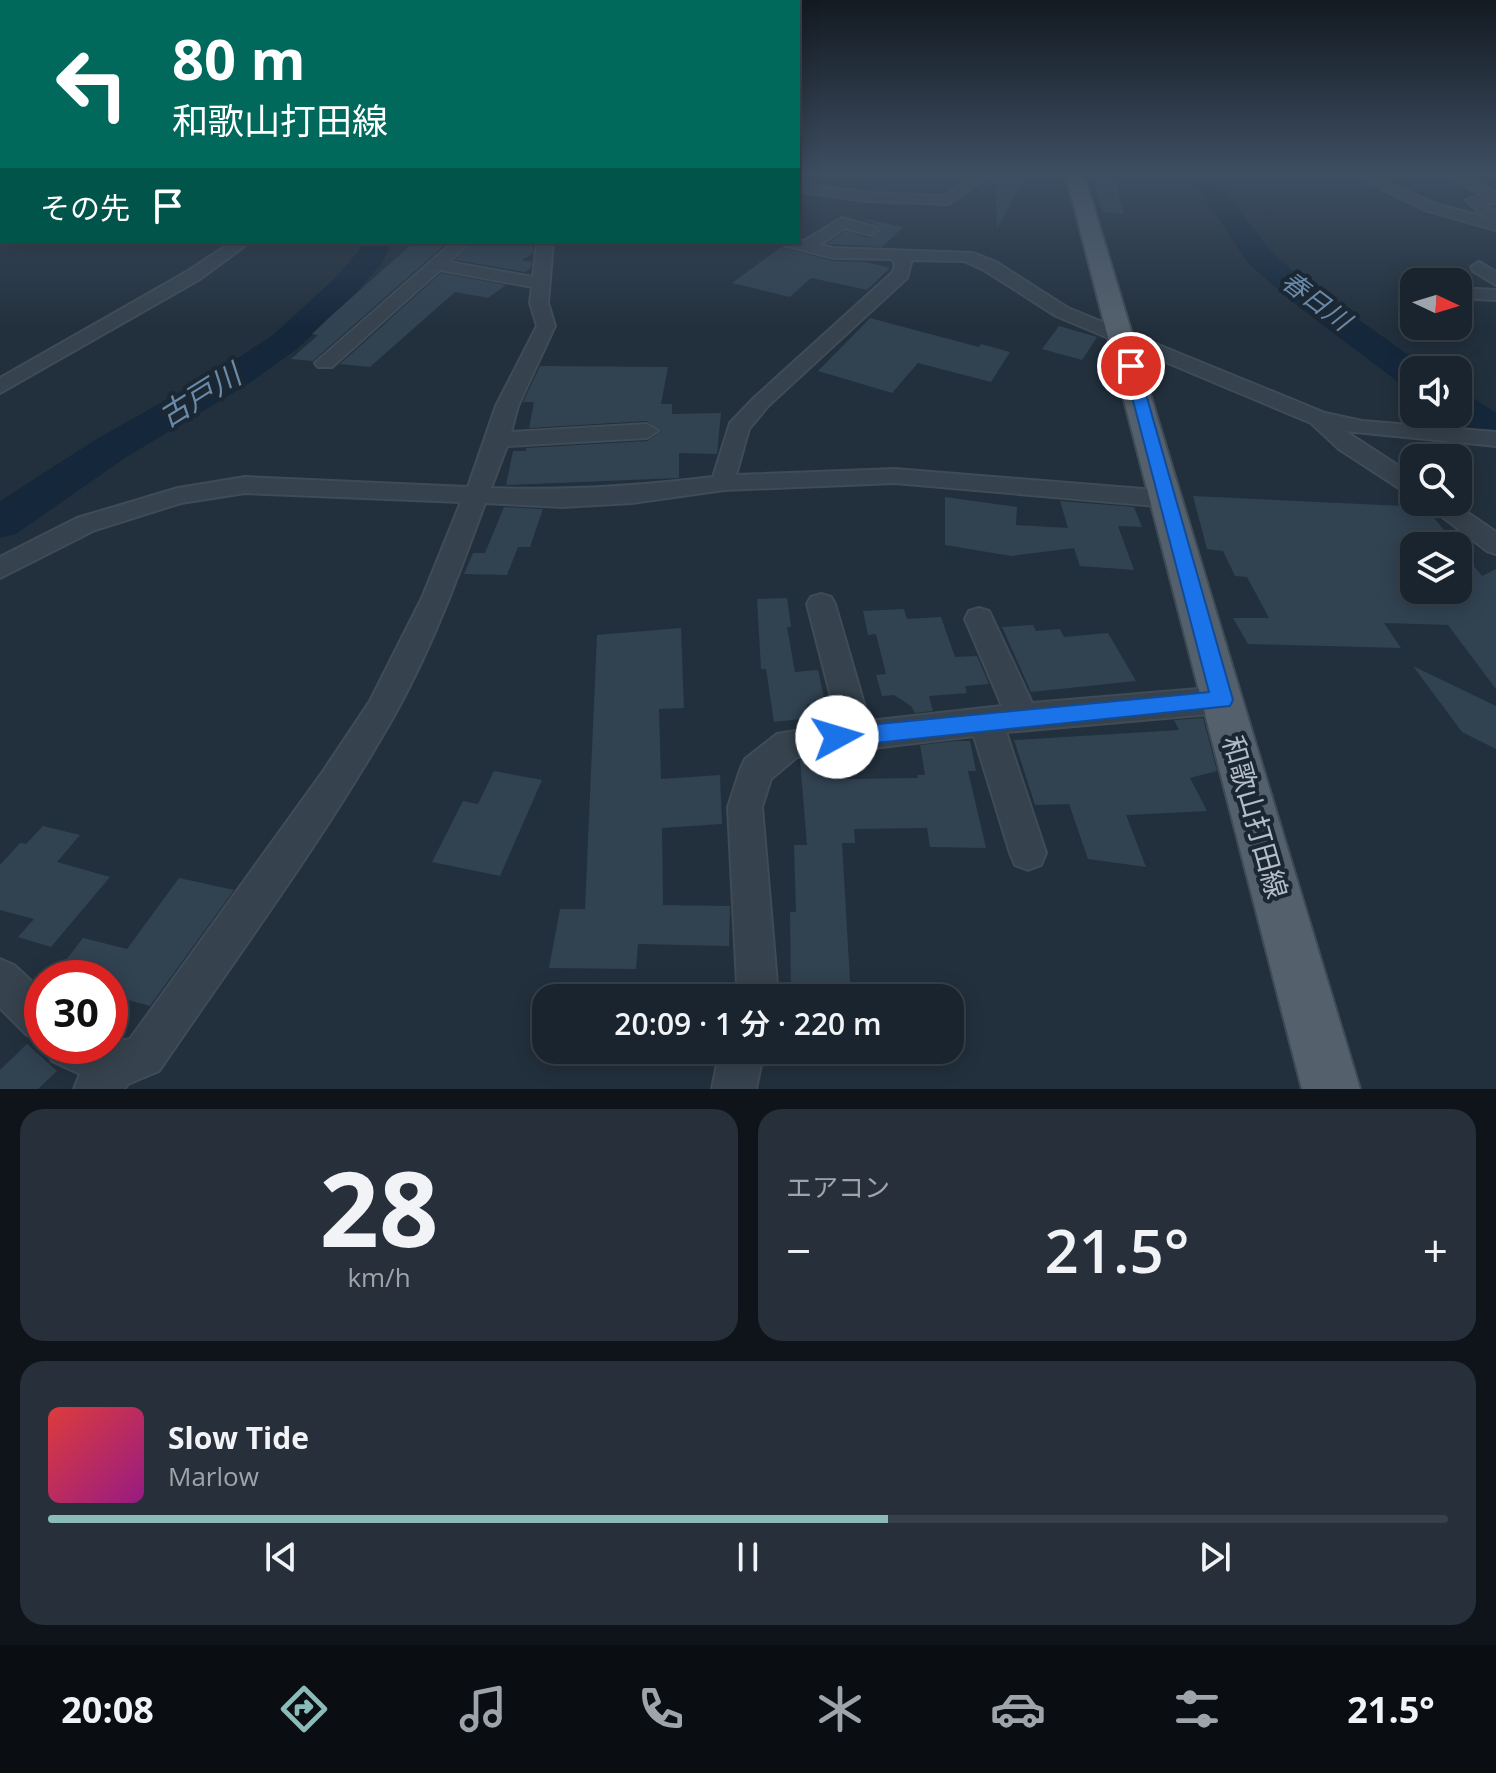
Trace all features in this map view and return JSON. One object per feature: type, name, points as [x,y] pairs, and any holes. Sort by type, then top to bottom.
[{"type":"main road","name":"和歌山打田線","points":[[1090,226],[1331,1089]]},
{"type":"street","points":[[806,247],[838,226]]},
{"type":"street","points":[[853,226],[870,230]]},
{"type":"street","points":[[0,387],[194,275],[239,244]]},
{"type":"street","points":[[325,363],[460,244]]},
{"type":"street","points":[[88,1064],[104,1078],[144,1056],[334,784],[381,710],[436,598],[477,497],[507,406],[546,326],[539,303],[544,244]]},
{"type":"street","points":[[796,244],[833,253],[898,257],[967,256],[990,266],[1062,312],[1318,418],[1362,428],[1496,439]]},
{"type":"street","points":[[724,483],[725,468],[738,428],[761,402],[901,274],[903,263],[898,257]]},
{"type":"street","points":[[438,265],[539,283]]},
{"type":"street","points":[[1479,267],[1496,280]]},
{"type":"street","points":[[1472,294],[1496,295]]},
{"type":"street","points":[[1472,297],[1496,310]]},
{"type":"street","points":[[1318,418],[1347,444],[1400,478]]},
{"type":"street","points":[[498,440],[647,431]]},
{"type":"street","points":[[0,569],[86,524],[178,496],[231,487],[477,497],[604,497],[724,483],[895,476],[1168,499]]},
{"type":"street","points":[[1455,516],[1496,545]]},
{"type":"street","points":[[821,604],[857,735]]},
{"type":"street","points":[[979,619],[1023,717]]},
{"type":"street","points":[[757,984],[745,807],[757,770],[789,744],[1023,717],[1222,700]]},
{"type":"street","points":[[986,722],[1028,853]]},
{"type":"street","points":[[0,979],[24,1002]]},
{"type":"street","points":[[734,1089],[739,1064]]},
{"type":"building","points":[[878,226],[904,227],[882,247],[827,244],[845,231],[869,238],[881,230]]},
{"type":"building","points":[[412,244],[446,244],[313,361],[291,359],[318,335],[312,334]]},
{"type":"building","points":[[471,244],[533,246],[533,253],[522,260],[532,262],[531,268],[525,272],[455,260]]},
{"type":"building","points":[[781,247],[832,261],[866,262],[890,268],[867,290],[811,278],[790,297],[732,283]]},
{"type":"building","points":[[441,273],[506,285],[488,298],[455,292],[370,367],[340,364]]},
{"type":"building","points":[[870,318],[979,347],[981,344],[1010,352],[991,382],[918,363],[892,393],[818,371]]},
{"type":"building","points":[[1059,326],[1097,337],[1082,360],[1042,349]]},
{"type":"building","points":[[540,366],[668,367],[661,404],[672,404],[672,414],[721,413],[717,454],[679,453],[679,478],[506,485],[513,451],[647,441],[661,432],[647,421],[529,428],[534,402],[523,402]]},
{"type":"building","points":[[1193,496],[1400,506],[1400,516],[1432,516],[1446,532],[1400,532],[1400,604],[1472,604],[1472,564],[1482,576],[1496,569],[1496,689],[1448,625],[1384,623],[1401,648],[1248,644],[1233,618],[1269,618],[1247,577],[1235,576],[1223,551],[1207,549]]},
{"type":"building","points":[[945,497],[1017,507],[1016,525],[1068,528],[1060,501],[1134,507],[1142,527],[1118,526],[1134,570],[1080,566],[1074,548],[1011,556],[945,545]]},
{"type":"building","points":[[504,507],[543,509],[530,547],[518,547],[507,575],[464,574],[473,553],[485,553]]},
{"type":"building","points":[[787,598],[791,627],[787,627],[795,672],[818,670],[825,702],[807,704],[810,718],[774,722],[766,669],[761,669],[757,599]]},
{"type":"building","points":[[904,609],[907,619],[941,617],[955,657],[977,656],[989,684],[965,686],[967,693],[929,696],[933,711],[915,713],[911,706],[894,695],[882,696],[876,675],[886,674],[876,634],[868,635],[863,611]]},
{"type":"building","points":[[1033,625],[1036,631],[1060,629],[1064,637],[1108,633],[1136,681],[1031,692],[1002,627]]},
{"type":"building","points":[[681,628],[684,708],[659,709],[661,779],[720,775],[722,824],[662,828],[663,905],[730,906],[729,946],[638,944],[636,969],[549,968],[560,909],[585,909],[597,635]]},
{"type":"building","points":[[1413,666],[1496,706],[1496,749],[1462,732]]},
{"type":"building","points":[[1203,718],[1217,771],[1190,778],[1207,811],[1126,815],[1146,867],[1088,859],[1069,804],[1035,805],[1014,740],[1179,730],[1174,720]]},
{"type":"building","points":[[970,741],[976,771],[968,771],[986,848],[930,847],[927,828],[854,829],[855,843],[842,843],[850,984],[791,984],[790,912],[796,912],[794,845],[807,845],[800,760],[843,759],[845,779],[918,778],[917,775],[925,775],[920,745]]},
{"type":"building","points":[[494,771],[542,780],[500,876],[432,862],[463,801],[478,804]]},
{"type":"building","points":[[43,826],[80,835],[57,862],[110,877],[51,947],[18,937],[34,919],[0,910],[0,865],[20,843],[26,844]]},
{"type":"building","points":[[179,878],[234,890],[150,1006],[128,1000],[128,960],[66,960],[83,938],[127,949]]},
{"type":"building","points":[[24,1047],[24,1064],[49,1064],[57,1071],[38,1089],[0,1089],[0,1070]]},
{"type":"waterway","name":"春日川","points":[[1237,226],[1259,257],[1303,295],[1400,366]]},
{"type":"waterway","name":"古戸川","points":[[0,523],[110,449],[235,376],[285,342],[345,286],[372,255],[376,244]]},
{"type":"waterway","name":"春日川","points":[[1472,415],[1496,431]]},
{"type":"route","points":[[837,737],[1222,700],[1131,366]]}]
